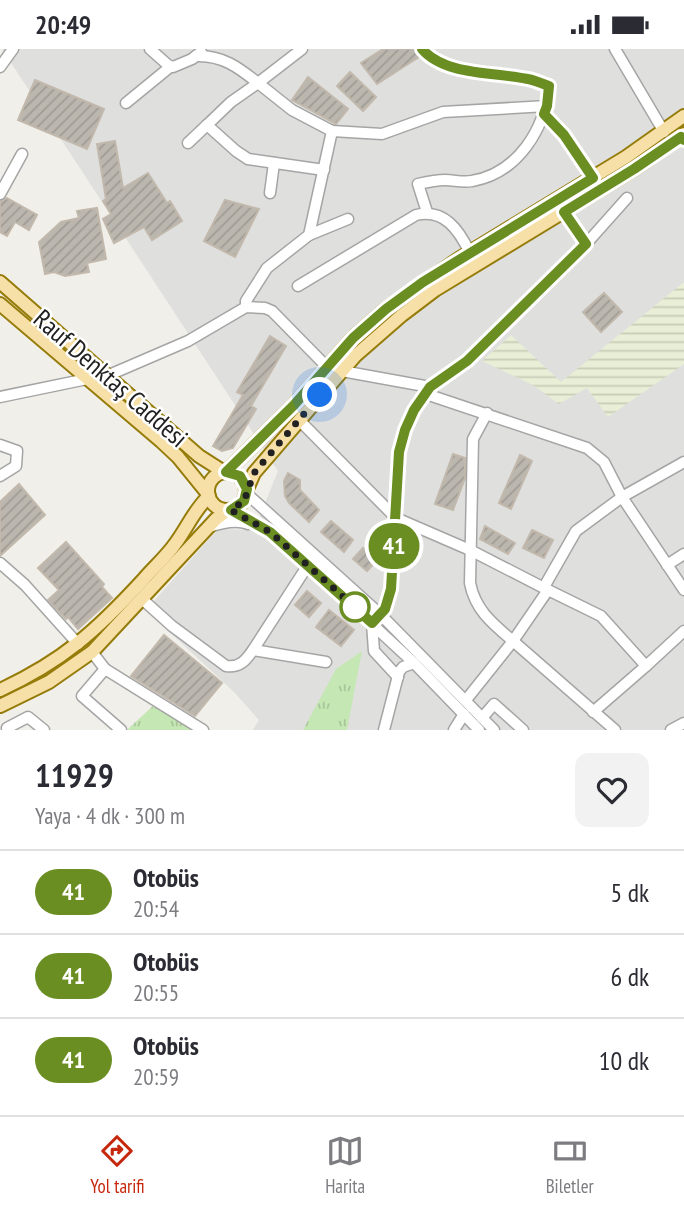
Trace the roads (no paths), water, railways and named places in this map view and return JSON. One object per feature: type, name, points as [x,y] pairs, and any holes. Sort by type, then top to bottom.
[{"type":"main road","points":[[0,690],[49,666],[112,613],[175,544],[198,506],[209,495],[212,480],[225,472],[294,405],[353,338],[386,309],[423,282],[593,178],[684,116]]},
{"type":"main road","points":[[0,706],[50,682],[92,652],[208,527],[241,505],[254,473],[373,337],[435,290],[683,137]]},
{"type":"main road","name":"Rauf Denktaş Caddesi","points":[[0,282],[199,456],[225,472]]},
{"type":"main road","name":"Rauf Denktaş Caddesi","points":[[0,304],[178,457],[209,495]]},
{"type":"main road","points":[[225,472],[240,476],[247,491]]},
{"type":"main road","points":[[209,495],[215,506],[230,510]]},
{"type":"street","points":[[0,67],[13,49]]},
{"type":"street","points":[[150,49],[170,67]]},
{"type":"street","points":[[188,143],[232,102],[302,49]]},
{"type":"street","points":[[422,49],[428,56],[443,64],[488,75],[529,79],[549,86],[545,110],[534,137],[519,157],[502,169],[470,182],[441,180],[418,184],[427,212]]},
{"type":"street","points":[[615,49],[664,132]]},
{"type":"street","points":[[126,103],[170,67],[176,67],[200,53],[230,63],[292,110],[332,131],[382,134],[443,112],[545,110]]},
{"type":"street","points":[[545,110],[593,178]]},
{"type":"street","points":[[207,125],[242,155],[256,162],[324,170]]},
{"type":"street","points":[[309,235],[332,131]]},
{"type":"street","points":[[0,194],[22,155]]},
{"type":"street","points":[[270,193],[274,163]]},
{"type":"street","points":[[372,623],[385,609],[391,589],[399,452],[414,410],[428,391],[467,361],[586,244],[627,198]]},
{"type":"street","points":[[298,286],[416,215],[427,212],[439,215],[452,224],[462,236],[470,253]]},
{"type":"street","points":[[564,212],[586,244]]},
{"type":"street","points":[[246,307],[246,300],[267,268],[309,235],[348,219]]},
{"type":"street","points":[[109,375],[188,341],[246,307],[272,311],[327,367]]},
{"type":"street","points":[[342,371],[428,391],[592,451],[609,468],[622,497],[684,590]]},
{"type":"street","points":[[0,397],[87,379]]},
{"type":"street","points":[[487,413],[473,439],[470,583],[476,602],[487,618],[615,730]]},
{"type":"street","points":[[303,424],[396,518],[470,550],[601,616],[646,666]]},
{"type":"street","points":[[0,445],[17,451],[16,466],[0,476]]},
{"type":"street","points":[[466,700],[513,641],[546,588],[576,531],[622,497],[684,462]]},
{"type":"street","points":[[247,491],[381,615],[494,730]]},
{"type":"street","points":[[230,510],[270,532],[308,565],[414,663],[479,730]]},
{"type":"street","points":[[208,527],[220,523],[243,522],[270,532]]},
{"type":"street","points":[[667,565],[684,554]]},
{"type":"street","points":[[0,563],[25,585],[78,643]]},
{"type":"street","points":[[142,599],[172,626],[226,666],[242,664],[308,565]]},
{"type":"street","points":[[372,623],[374,651],[398,677]]},
{"type":"street","points":[[593,712],[684,631]]},
{"type":"street","points":[[253,650],[326,662]]},
{"type":"street","points":[[92,652],[105,669],[203,730]]},
{"type":"street","points":[[384,730],[402,667],[414,663]]},
{"type":"street","points":[[105,669],[82,697],[121,730]]},
{"type":"street","points":[[482,718],[494,704],[523,730]]},
{"type":"street","points":[[454,730],[464,713]]},
{"type":"street","points":[[6,726],[28,717],[44,730]]},
{"type":"street","points":[[671,730],[684,723]]}]
